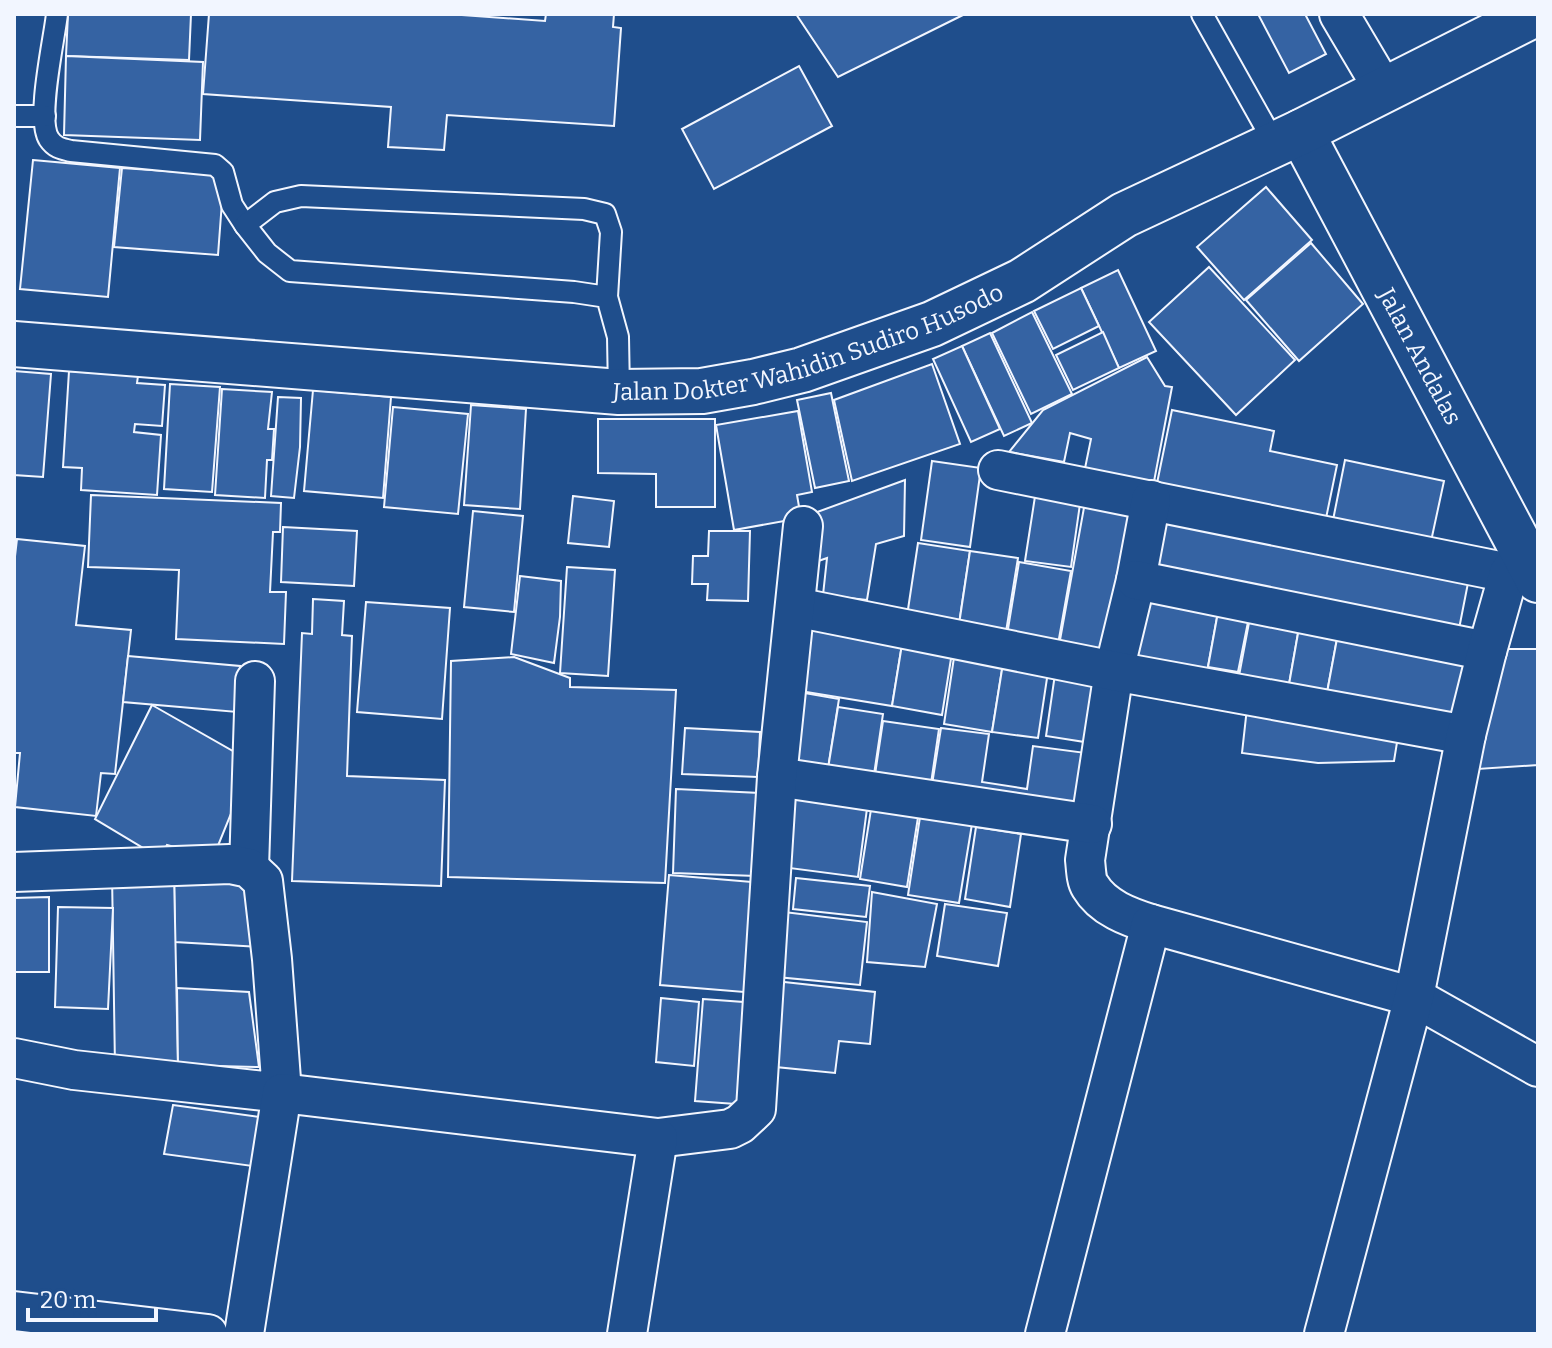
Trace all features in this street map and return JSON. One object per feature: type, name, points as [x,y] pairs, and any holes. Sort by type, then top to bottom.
[{"type":"main road","name":"Jalan Dokter Wahidin Sudiro Husodo","points":[[14,344],[619,392],[702,391],[753,382],[802,370],[932,324],[1022,281],[1124,215],[1288,138],[1535,14]]},
{"type":"main road","name":"Jalan Andalas","points":[[1288,138],[1524,569]]},
{"type":"street","points":[[1339,14],[1384,90]]},
{"type":"street","points":[[998,470],[1524,569],[1487,651],[1466,735],[1414,997],[1324,1334]]},
{"type":"street","points":[[1151,500],[1114,671],[1085,860],[1089,886],[1123,915],[1414,997],[1538,1067]]},
{"type":"street","points":[[14,1058],[74,1070],[658,1138],[730,1129],[748,1118],[756,1109],[777,777],[803,526]]},
{"type":"street","points":[[1136,580],[1487,651]]},
{"type":"street","points":[[795,607],[1114,671],[1466,735]]},
{"type":"street","points":[[249,868],[255,681]]},
{"type":"street","points":[[777,777],[1092,824]]},
{"type":"street","points":[[14,872],[230,864],[249,868],[263,881],[282,1093],[244,1334]]},
{"type":"street","points":[[1045,1334],[1151,924]]},
{"type":"street","points":[[627,1334],[658,1138]]},
{"type":"street","points":[[14,1311],[208,1334]]},
{"type":"lane","points":[[57,14],[45,116],[50,141],[58,148],[215,165],[223,172],[232,205],[245,225],[267,253],[290,271],[607,297]]},
{"type":"lane","points":[[1202,14],[1288,138]]},
{"type":"lane","points":[[14,116],[45,116]]},
{"type":"lane","points":[[245,225],[275,202],[301,196],[584,209],[605,214],[611,232],[607,297],[618,337],[619,392]]},
{"type":"building","points":[[68,14],[191,14],[189,60],[66,56]]},
{"type":"building","points":[[209,14],[448,14],[545,21],[546,14],[614,14],[613,27],[621,28],[614,126],[447,115],[444,150],[388,147],[391,107],[203,94]]},
{"type":"building","points":[[796,14],[965,14],[838,77]]},
{"type":"building","points":[[1258,14],[1305,14],[1326,54],[1289,73]]},
{"type":"building","points":[[66,56],[203,62],[200,140],[64,135]]},
{"type":"building","points":[[799,66],[832,126],[714,189],[682,129]]},
{"type":"building","points":[[33,160],[120,168],[108,297],[20,289]]},
{"type":"building","points":[[122,168],[224,175],[218,255],[114,247]]},
{"type":"building","points":[[1266,187],[1312,240],[1244,300],[1197,247]]},
{"type":"building","points":[[1311,243],[1363,304],[1299,361],[1246,300]]},
{"type":"building","points":[[1209,267],[1295,360],[1236,415],[1149,322]]},
{"type":"building","points":[[1118,270],[1156,351],[1119,368],[1081,288]]},
{"type":"building","points":[[1081,288],[1099,326],[1053,349],[1034,311]]},
{"type":"building","points":[[1032,312],[1072,394],[1031,414],[992,333]]},
{"type":"building","points":[[1103,332],[1119,368],[1073,390],[1056,355]]},
{"type":"building","points":[[990,333],[1032,423],[1004,436],[962,346]]},
{"type":"building","points":[[962,346],[1000,429],[971,442],[933,359]]},
{"type":"building","points":[[1147,357],[1165,386],[1172,387],[1152,492],[1083,478],[1091,439],[1070,433],[1064,462],[1009,452],[1043,410]]},
{"type":"building","points":[[932,364],[960,444],[852,481],[834,400]]},
{"type":"building","points":[[14,371],[51,374],[43,477],[14,475]]},
{"type":"building","points":[[69,371],[138,376],[137,383],[165,385],[162,426],[135,424],[134,432],[161,435],[157,495],[81,490],[82,468],[63,467]]},
{"type":"building","points":[[170,384],[220,387],[212,492],[164,489]]},
{"type":"building","points":[[222,389],[272,392],[268,429],[274,429],[272,460],[267,460],[265,498],[215,495]]},
{"type":"building","points":[[313,390],[391,397],[383,498],[304,491]]},
{"type":"building","points":[[831,393],[849,481],[815,488],[797,400]]},
{"type":"building","points":[[278,397],[301,398],[300,447],[294,498],[271,496]]},
{"type":"building","points":[[471,405],[526,409],[520,509],[464,505]]},
{"type":"building","points":[[393,407],[468,414],[458,514],[384,507]]},
{"type":"building","points":[[1172,410],[1274,431],[1270,451],[1337,465],[1324,528],[1155,493]]},
{"type":"building","points":[[798,411],[812,492],[797,495],[801,518],[734,530],[716,425]]},
{"type":"building","points":[[598,419],[715,419],[715,507],[656,507],[656,474],[598,473]]},
{"type":"building","points":[[1345,460],[1444,481],[1430,546],[1332,525]]},
{"type":"building","points":[[932,461],[981,468],[970,547],[921,540]]},
{"type":"building","points":[[905,480],[904,536],[876,544],[867,600],[823,595],[827,558],[804,566],[809,515]]},
{"type":"building","points":[[1036,490],[1081,497],[1071,567],[1025,561]]},
{"type":"building","points":[[1087,491],[1144,501],[1115,661],[1058,651]]},
{"type":"building","points":[[91,495],[281,503],[280,532],[273,532],[270,592],[286,592],[284,644],[176,639],[179,570],[88,567]]},
{"type":"building","points":[[573,496],[614,501],[609,547],[568,543]]},
{"type":"building","points":[[1156,507],[1468,583],[1457,639],[1142,578]]},
{"type":"building","points":[[473,511],[523,516],[514,612],[464,607]]},
{"type":"building","points":[[283,527],[357,531],[354,586],[281,582]]},
{"type":"building","points":[[709,531],[750,531],[748,601],[707,600],[708,584],[692,584],[693,556],[708,556]]},
{"type":"building","points":[[17,539],[85,546],[76,625],[131,630],[115,774],[101,773],[96,816],[15,807],[20,753],[14,753],[14,565]]},
{"type":"building","points":[[918,543],[970,551],[959,624],[907,616]]},
{"type":"building","points":[[970,551],[1018,558],[1005,638],[958,631]]},
{"type":"building","points":[[1019,562],[1071,571],[1057,650],[1006,641]]},
{"type":"building","points":[[567,567],[615,570],[608,676],[560,673]]},
{"type":"building","points":[[520,576],[561,581],[554,663],[511,654]]},
{"type":"building","points":[[1143,586],[1220,601],[1207,672],[1130,659]]},
{"type":"building","points":[[313,599],[344,601],[342,635],[352,636],[347,776],[445,780],[441,886],[292,881],[302,633],[312,634]]},
{"type":"building","points":[[1220,601],[1251,607],[1238,672],[1208,667]]},
{"type":"building","points":[[366,602],[450,608],[442,719],[357,712]]},
{"type":"building","points":[[1251,612],[1300,622],[1288,690],[1238,681]]},
{"type":"building","points":[[800,614],[904,632],[892,706],[788,689]]},
{"type":"building","points":[[1300,622],[1339,628],[1326,698],[1288,690]]},
{"type":"building","points":[[1339,628],[1472,655],[1459,724],[1326,698]]},
{"type":"building","points":[[904,632],[954,640],[942,715],[892,706]]},
{"type":"building","points":[[956,644],[1005,651],[992,732],[944,724]]},
{"type":"building","points":[[1506,649],[1538,649],[1538,765],[1478,769]]},
{"type":"building","points":[[128,656],[240,666],[237,712],[123,702]]},
{"type":"building","points":[[514,657],[570,678],[570,687],[676,690],[665,883],[448,877],[451,661]]},
{"type":"building","points":[[1004,657],[1049,665],[1038,738],[992,732]]},
{"type":"building","points":[[1056,667],[1101,673],[1091,743],[1046,736]]},
{"type":"building","points":[[799,692],[839,699],[826,781],[786,774]]},
{"type":"building","points":[[1248,699],[1400,724],[1394,761],[1318,763],[1242,753]]},
{"type":"building","points":[[152,705],[252,762],[213,858],[167,845],[160,858],[95,819]]},
{"type":"building","points":[[838,707],[883,714],[872,788],[826,781]]},
{"type":"building","points":[[883,721],[939,729],[929,797],[873,788]]},
{"type":"building","points":[[685,728],[760,732],[758,777],[682,774]]},
{"type":"building","points":[[941,728],[989,734],[982,782],[1027,789],[1033,746],[1086,753],[1076,819],[930,797]]},
{"type":"building","points":[[676,789],[760,793],[756,876],[673,873]]},
{"type":"building","points":[[784,789],[868,801],[858,877],[774,866]]},
{"type":"building","points":[[872,803],[919,811],[907,887],[860,879]]},
{"type":"building","points":[[920,817],[972,824],[959,903],[908,895]]},
{"type":"building","points":[[976,827],[1021,834],[1010,907],[965,899]]},
{"type":"building","points":[[174,873],[257,879],[261,947],[175,942]]},
{"type":"building","points":[[174,873],[178,1065],[115,1067],[112,874]]},
{"type":"building","points":[[669,875],[765,883],[756,993],[660,985]]},
{"type":"building","points":[[796,878],[870,886],[866,917],[793,909]]},
{"type":"building","points":[[872,892],[937,904],[925,967],[867,962]]},
{"type":"building","points":[[49,897],[49,972],[14,972],[14,898]]},
{"type":"building","points":[[945,904],[1007,913],[998,966],[937,956]]},
{"type":"building","points":[[58,907],[113,908],[108,1009],[55,1007]]},
{"type":"building","points":[[784,912],[867,922],[860,985],[777,977]]},
{"type":"building","points":[[775,981],[875,992],[870,1044],[839,1041],[835,1073],[766,1066]]},
{"type":"building","points":[[177,988],[249,992],[259,1067],[178,1065]]},
{"type":"building","points":[[661,998],[699,1002],[694,1066],[656,1062]]},
{"type":"building","points":[[703,999],[757,1003],[749,1105],[695,1101]]},
{"type":"building","points":[[173,1105],[260,1117],[252,1166],[164,1154]]}]
